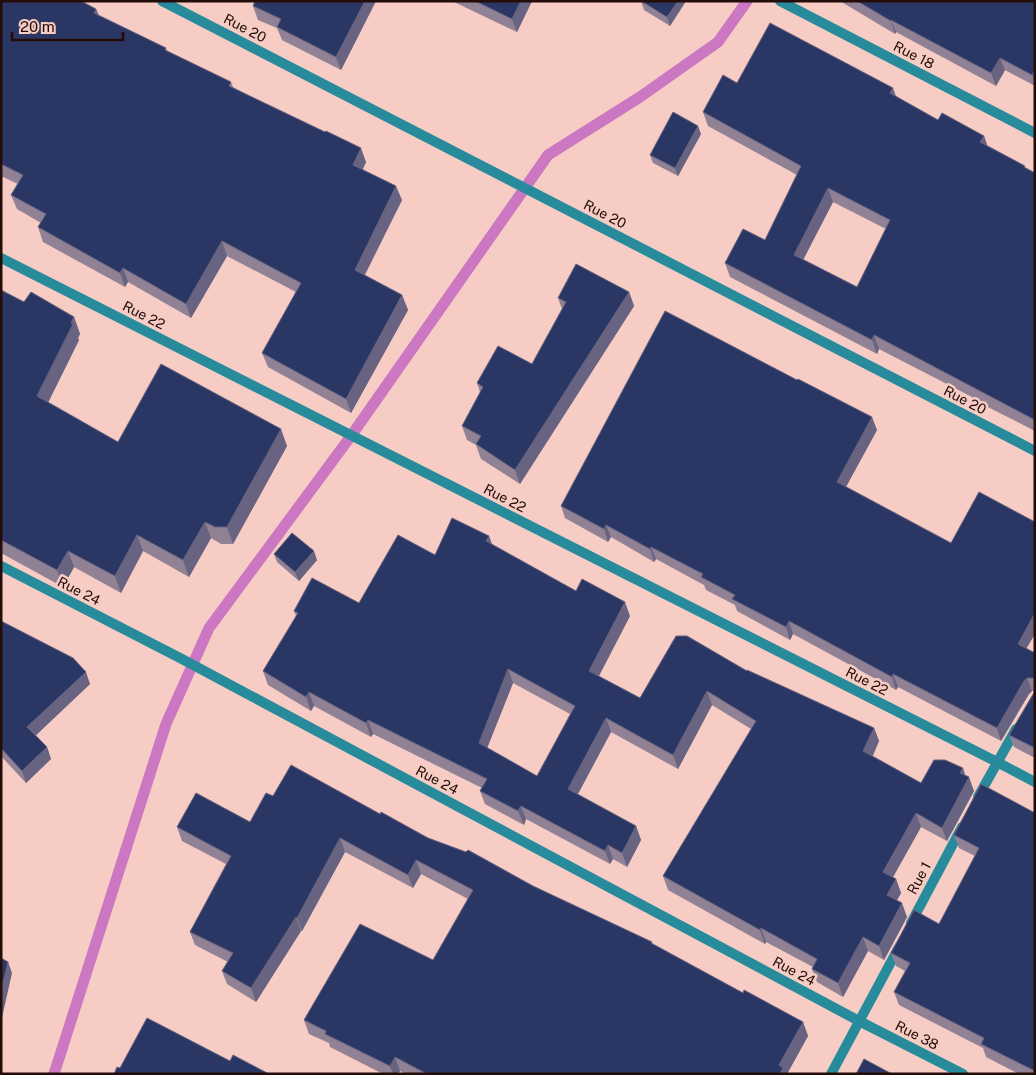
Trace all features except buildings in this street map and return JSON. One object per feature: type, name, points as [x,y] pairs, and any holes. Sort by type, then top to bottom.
[{"type":"street","name":"Rue 20","points":[[162,1],[1035,451]]},
{"type":"street","name":"Rue 18","points":[[780,1],[1035,133]]},
{"type":"street","name":"Rue 22","points":[[1,258],[1035,782]]},
{"type":"street","name":"Rue 24","points":[[1,566],[182,659],[859,1021]]},
{"type":"street","points":[[974,805],[1021,721]]},
{"type":"street","name":"Rue 1","points":[[831,1074],[965,822]]},
{"type":"street","name":"Rue 38","points":[[859,1021],[963,1074]]},
{"type":"waterway","points":[[54,1074],[166,724],[209,628],[351,436],[548,155],[640,97],[718,42],[747,1]]}]
